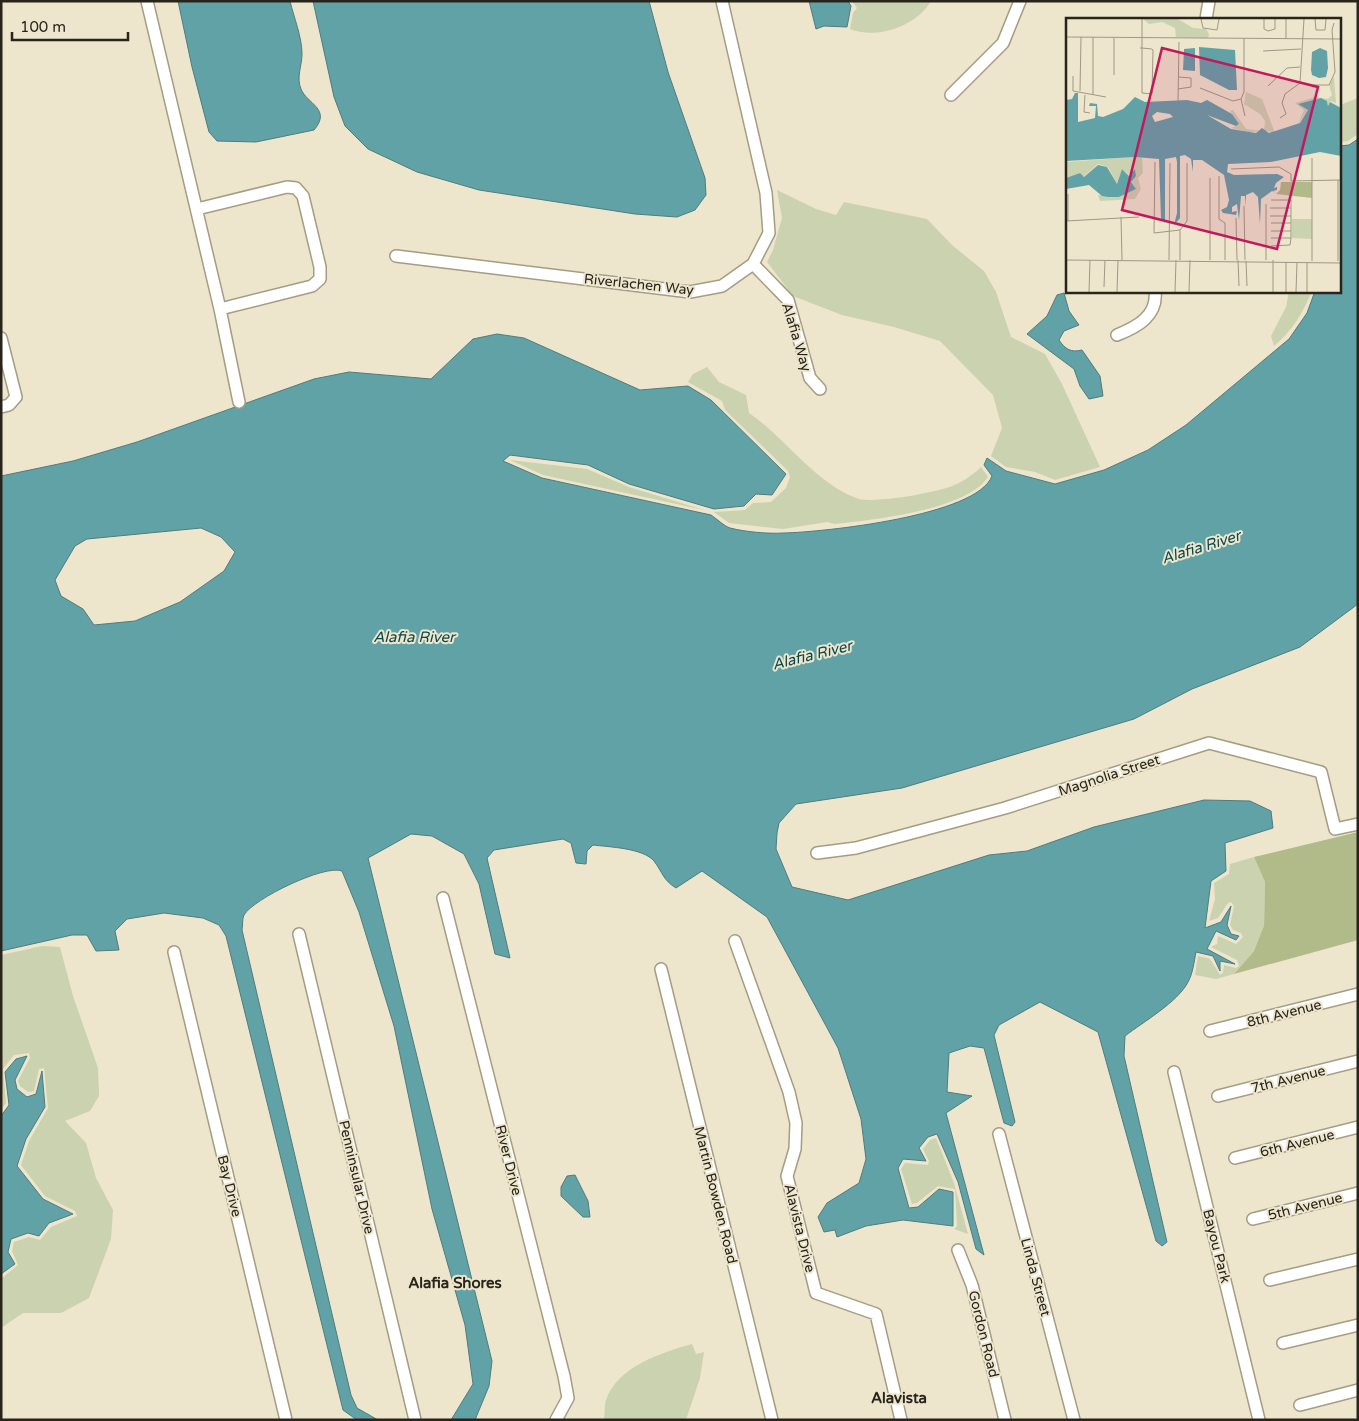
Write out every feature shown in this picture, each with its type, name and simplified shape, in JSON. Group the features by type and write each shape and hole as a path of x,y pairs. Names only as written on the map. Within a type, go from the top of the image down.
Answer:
{"street":[{"path":"147,1 220,309 239,402"},
{"name":"Riverlachen Way","path":"396,256 690,292 722,286 753,264 769,233 766,193 722,1"},
{"path":"951,95 1003,43 1020,1"},
{"path":"1206,18 1210,5 1209,1"},
{"path":"196,209 287,187 296,188 303,196 318,258 321,276 316,284 220,309"},
{"name":"Alafia Way","path":"753,264 788,300 810,378 820,389"},
{"path":"1117,335 1138,326 1152,313 1155,292"},
{"path":"1,338 16,397 9,405 1,407"},
{"name":"Magnolia Street","path":"817,853 856,848 1006,808 1209,743 1321,772 1335,829 1358,824"},
{"name":"River Drive","path":"443,898 564,1376 568,1398 556,1420"},
{"name":"Penninsular Drive","path":"299,934 415,1420"},
{"name":"Alavista Drive","path":"735,941 789,1092 796,1123 795,1149 787,1176 816,1293 876,1314 901,1420"},
{"name":"Bay Drive","path":"174,952 286,1420"},
{"name":"Martin Bowden Road","path":"661,969 772,1420"},
{"name":"8th Avenue","path":"1210,1032 1358,994"},
{"name":"7th Avenue","path":"1218,1096 1358,1061"},
{"name":"Bayou Park","path":"1174,1072 1259,1420"},
{"name":"6th Avenue","path":"1235,1158 1358,1127"},
{"name":"Linda Street","path":"999,1134 1074,1420"},
{"name":"5th Avenue","path":"1253,1219 1358,1193"},
{"name":"Gordon Road","path":"958,1250 972,1285 1005,1420"},
{"path":"1270,1280 1358,1259"},
{"path":"1284,1343 1358,1325"},
{"path":"1300,1405 1358,1390"}],"green space":[{"path":"852,1 931,1 925,10 906,24 884,32 872,33 850,29 853,13 857,8"},
{"path":"1358,98 1358,134 1348,141 1342,142 1342,104"},
{"path":"777,190 816,209 836,215 844,202 927,219 952,245 984,271 996,292 1011,337 1045,354 1062,384 1100,467 1055,480 1035,472 1006,467 991,456 1002,428 993,395 940,341 894,327 842,315 793,296 767,262 773,250 782,218"},
{"path":"1289,292 1312,292 1296,321 1274,346 1271,336 1286,307"},
{"path":"707,367 719,382 746,395 749,413 763,423 815,472 828,483 859,499 889,499 938,490 960,483 981,467 988,477 977,488 960,498 918,511 872,520 835,524 827,522 783,529 729,523 714,512 745,510 753,503 771,502 786,488 790,477 788,471 725,410 722,401 688,382 693,374"},
{"path":"510,460 587,469 629,487 704,510 543,475"},
{"path":"1358,832 1358,940 1234,974 1254,951 1264,926 1265,882 1254,857"},
{"path":"1254,857 1265,882 1264,926 1261,939 1254,951 1234,974 1216,979 1195,975 1198,956 1210,959 1220,975 1223,973 1224,965 1236,968 1239,966 1237,960 1211,947 1217,944 1218,936 1236,944 1243,937 1241,933 1233,930 1230,925 1234,906 1231,902 1228,903 1218,918 1209,921 1215,899 1214,883 1229,874 1230,864"},
{"path":"42,946 60,947 73,996 98,1068 99,1096 90,1111 65,1121 86,1143 96,1178 113,1210 111,1239 89,1298 61,1313 23,1313 1,1328 1,1279 18,1265 12,1251 14,1242 29,1237 40,1240 51,1227 77,1216 75,1211 45,1196 21,1165 29,1141 48,1108 44,1068 39,1069 34,1091 28,1092 20,1086 18,1081 30,1058 29,1053 14,1055 3,1069 6,1103 1,1110 1,955"},
{"path":"936,1138 954,1183 968,1234 954,1229 957,1226 955,1189 938,1186 917,1203 912,1204 901,1169 905,1163 928,1165 929,1161 923,1149 930,1140"},
{"path":"692,1344 696,1354 704,1352 700,1378 686,1420 604,1420 606,1400 620,1378 630,1370 654,1357"}],"water":[{"path":"178,1 290,1 302,48 299,76 301,89 316,107 320,117 319,123 314,130 256,142 217,141 209,132 192,67"},
{"path":"313,1 649,1 668,72 705,178 706,195 695,210 677,217 635,214 479,190 417,172 368,149 345,126 334,97"},
{"path":"809,1 848,1 851,6 847,27 824,26 816,29"},
{"name":"Alafia River","path":"1358,139 1358,604 1300,647 1192,689 1134,719 902,788 796,804 779,823 777,833 776,849 792,887 848,900 989,855 1027,851 1094,827 1204,800 1250,801 1271,811 1273,828 1225,843 1226,871 1211,881 1205,928 1221,922 1231,906 1227,925 1231,934 1239,936 1236,940 1216,931 1207,949 1235,964 1220,961 1220,971 1213,956 1196,952 1191,975 1183,989 1160,1011 1125,1036 1124,1056 1167,1242 1162,1246 1156,1241 1098,1032 1040,1002 999,1025 994,1035 1015,1122 1012,1126 1004,1123 984,1048 970,1046 949,1053 947,1092 972,1096 946,1113 984,1255 976,1249 958,1182 937,1134 928,1137 919,1148 926,1161 903,1159 898,1168 909,1208 918,1207 939,1189 953,1192 953,1226 903,1220 866,1226 837,1237 835,1230 824,1232 818,1217 827,1203 859,1183 866,1159 861,1119 838,1048 767,917 702,871 676,888 666,879 654,861 642,853 634,851 593,845 587,851 586,864 576,863 571,843 563,839 494,850 487,858 510,958 495,954 479,884 464,854 432,836 411,834 368,858 492,1361 489,1386 475,1420 451,1420 473,1384 465,1325 432,1209 394,1026 359,912 342,871 333,870 321,873 290,884 250,908 244,915 243,920 242,930 351,1395 357,1408 378,1420 357,1420 343,1410 226,936 219,925 203,918 164,913 127,919 115,931 119,950 96,951 87,935 72,935 1,951 1,476 73,461 137,442 314,379 349,372 431,379 473,339 497,334 524,338 640,390 688,386 711,400 786,474 772,495 756,494 744,506 714,509 629,484 588,465 510,455 503,461 542,478 711,515 730,528 750,532 771,533 804,532 863,525 897,519 959,502 980,490 992,476 984,465 987,458 1006,471 1055,484 1104,470 1148,450 1186,425 1289,339 1307,313 1315,292 1342,292 1342,146 1349,145","holes":["201,528 221,537 235,552 224,571 180,602 135,621 94,625 83,609 61,596 55,580 75,546 87,539"]},
{"path":"1064,293 1069,311 1079,325 1064,331 1059,340 1069,349 1075,351 1082,350 1100,376 1103,396 1089,399 1080,386 1074,369 1027,334 1047,316 1057,295"},
{"path":"27,1056 15,1080 17,1089 27,1097 36,1094 42,1071 45,1107 26,1139 17,1166 43,1199 73,1214 49,1223 39,1236 28,1233 11,1239 8,1252 15,1264 1,1274 1,1116 9,1105 5,1072 16,1059"},
{"path":"575,1175 588,1201 590,1217 583,1217 561,1196 561,1187 567,1176"}],"district":[{"name":"Alafia Shores","path":"455,1283"},
{"name":"Alavista","path":"899,1398"}]}
